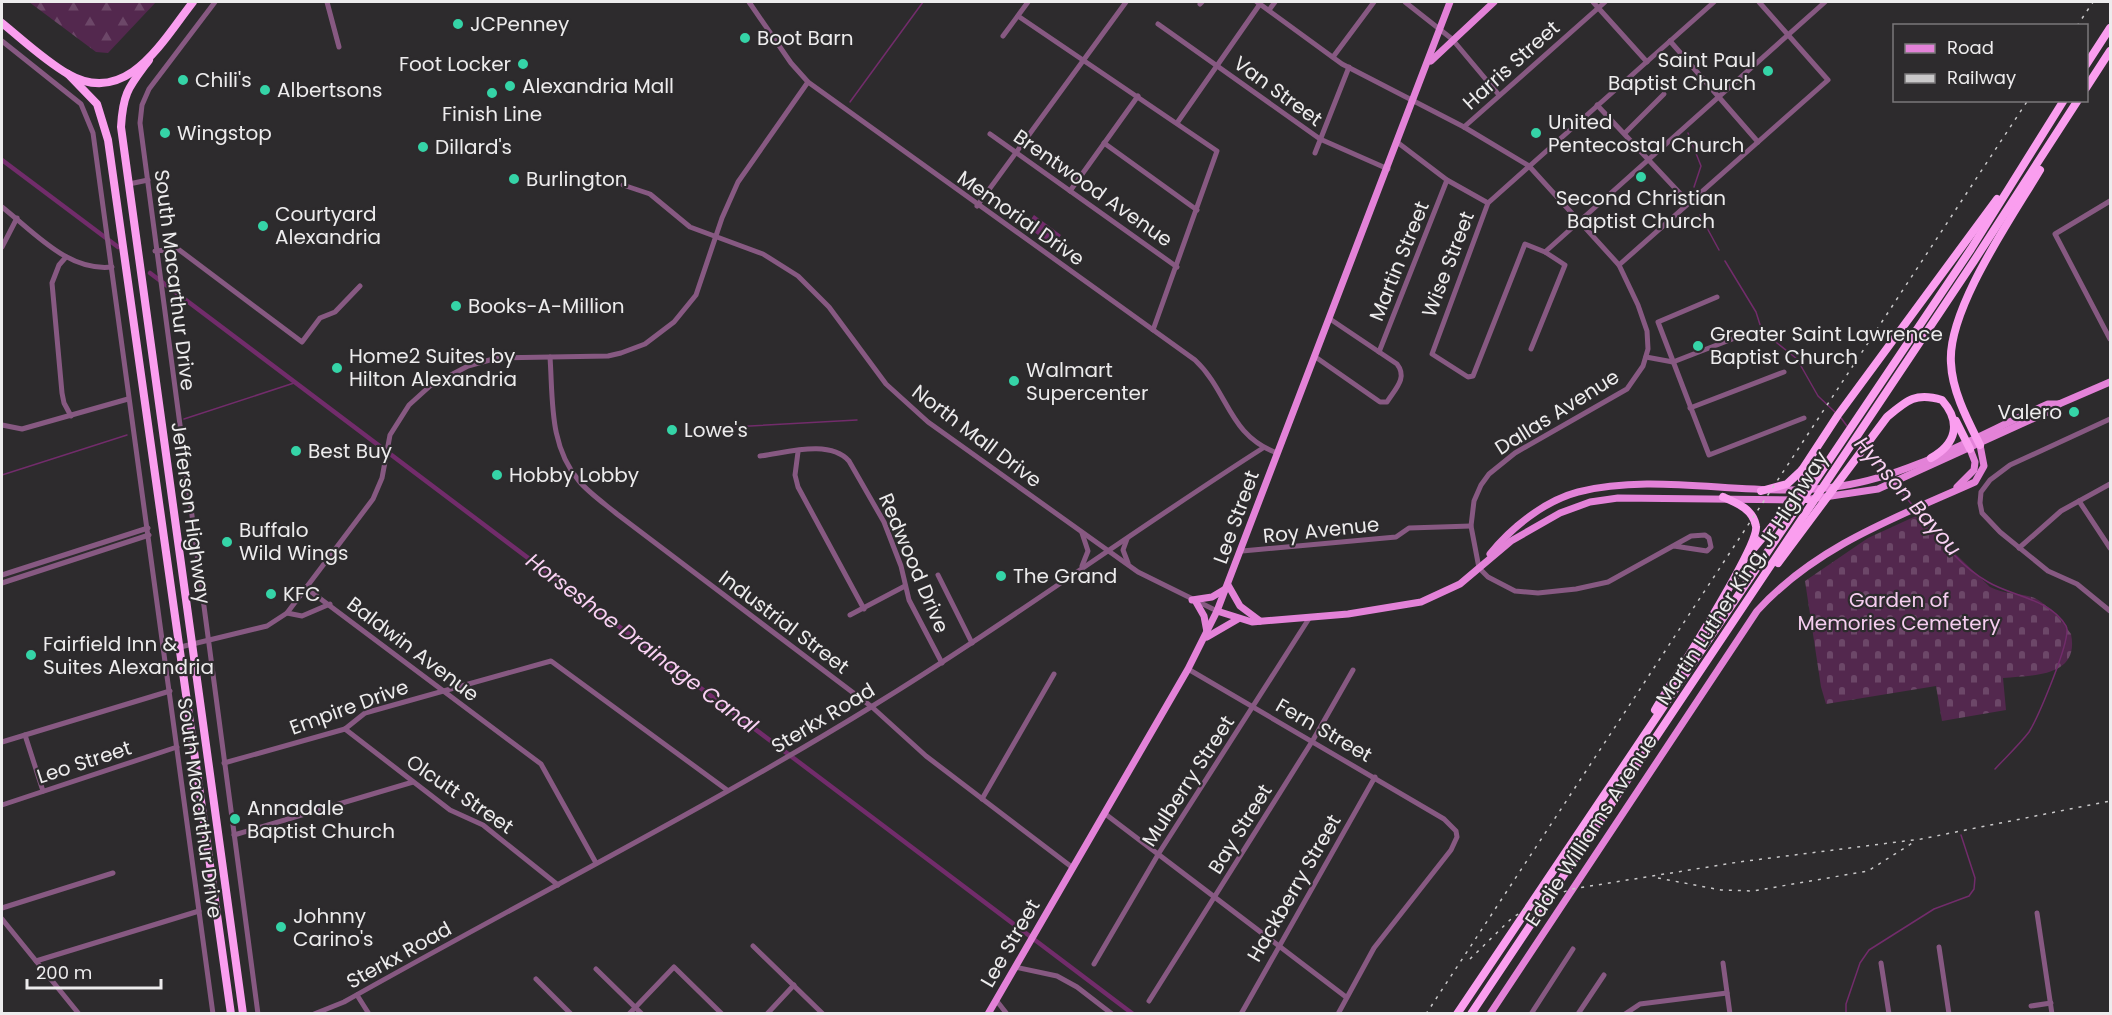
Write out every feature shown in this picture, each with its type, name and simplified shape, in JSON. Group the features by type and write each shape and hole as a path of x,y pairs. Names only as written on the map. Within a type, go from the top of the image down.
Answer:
{"highway":[{"name":"Jefferson Highway","path":"193,2 128,88 122,104 121,127 243,1014"},
{"path":"2,23 68,74 81,79 106,83 131,74 149,60"},
{"path":"2088,62 2110,28"},
{"path":"2088,86 2110,51"},
{"name":"Jefferson Highway","path":"68,74 97,104 105,124 231,1014"},
{"name":"Martin Luther King, Jr Highway","path":"1457,1014 1971,249 2063,102"},
{"path":"1980,445 1952,377 1950,362 1962,310 1993,249 2079,102"},
{"name":"Martin Luther King, Jr Highway","path":"1471,1014 2079,102"},
{"path":"111,159 120,180 128,184"},
{"path":"1761,491 1787,484 1802,470 1990,206 2010,186"},
{"path":"1739,612 1887,417 1905,402 1919,396 1942,400 1970,449"},
{"path":"1931,458 1952,442 1956,427 1954,418"},
{"path":"1613,782 1742,564 1773,524 1807,493 1802,470"},
{"path":"1725,493 1749,511 1756,524 1756,533 1742,564"}],"main road":[{"name":"Lee Street","path":"988,1014 1206,636 1242,551 1277,453 1388,169 1450,2"},
{"path":"1418,87 1432,58 1494,2"},
{"path":"1217,611 1260,621 1348,614 1421,602 1460,584 1511,541 1529,530 1560,513 1590,502 1618,498 1761,491 1807,493 1878,489 1980,445 2052,410 2059,404 2110,382"},
{"path":"1807,493 1872,480 1931,458 2048,404 2059,404"},
{"path":"2014,419 2018,427"},
{"name":"Eddie Williams Avenue","path":"1490,1014 1757,611 1781,586 1830,550 1975,482 1984,466 1980,445"},
{"name":"Eddie Williams Avenue","path":"1945,496 1974,470 1970,449"},
{"path":"1479,568 1503,539 1523,521 1577,492 1623,486 1797,500"},
{"path":"1240,618 1206,636 1204,616 1194,601 1212,597 1228,587 1240,606 1260,621"}],"street":[{"name":"South Macarthur Drive","path":"215,2 144,97 140,123 155,251 258,1014"},
{"path":"327,2 339,47"},
{"name":"Memorial Drive","path":"749,2 790,63 808,82 977,206 1153,330 1210,374 1234,421 1245,435 1263,448 1277,453"},
{"path":"1003,36 1028,2"},
{"path":"977,206 1126,2"},
{"path":"1269,10 1275,2"},
{"path":"1333,57 1374,2"},
{"path":"1406,2 1452,39 1499,95"},
{"path":"1593,2 1647,62"},
{"name":"Harris Street","path":"1464,127 1605,2"},
{"name":"Wise Street","path":"1545,252 1525,244 1473,376 1468,377 1432,354 1431,350 1488,203 1714,2"},
{"path":"1618,265 1828,80 1759,2"},
{"path":"1531,349 1565,265 1545,252 1825,2"},
{"path":"1177,123 1259,3 1348,67 1413,99 1529,166 1618,265 1644,324 1646,357 1673,362 1740,336"},
{"path":"1018,16 1217,151 1153,330"},
{"name":"Van Street","path":"1158,24 1320,139 1388,169"},
{"name":"South Macarthur Drive","path":"2,41 81,104 93,133 213,1014"},
{"path":"1670,41 1758,142"},
{"path":"1315,153 1348,67"},
{"path":"164,651 267,626 287,613 373,499 384,467 390,435 408,405 444,376 497,358 615,355 645,344 662,332 696,295 716,236 744,171 808,82"},
{"path":"1625,133 1664,94"},
{"path":"1070,191 1138,96"},
{"path":"1597,105 1689,202"},
{"name":"Brentwood Avenue","path":"990,134 1177,267"},
{"path":"1397,142 1447,180 1488,203"},
{"path":"1104,143 1197,210"},
{"path":"128,184 148,180"},
{"name":"Martin Street","path":"1379,352 1447,180"},
{"path":"101,186 114,184"},
{"name":"North Mall Drive","path":"623,185 650,194 690,227 763,254 798,276 829,308 886,384 928,422 1130,567 1217,611"},
{"path":"2110,201 2055,234 2110,339"},
{"path":"2,207 66,257 85,267 112,267"},
{"path":"2,248 17,219"},
{"path":"155,251 178,249 302,342 320,318 335,312 360,286"},
{"path":"66,257 59,265 52,283 62,393 71,416"},
{"path":"1717,297 1658,322 1709,455 1803,418"},
{"path":"1314,356 1373,399 1387,402 1403,378 1402,371 1397,364 1330,320"},
{"name":"Industrial Street","path":"550,357 555,432 566,462 580,482 617,514 872,707 904,738 1073,868"},
{"name":"Dallas Avenue","path":"1479,568 1471,526 1477,493 1495,469 1515,453 1627,388 1636,377 1646,357"},
{"path":"1690,408 1784,372"},
{"path":"2,425 22,429 128,399"},
{"path":"2110,419 2010,465 1990,480 1981,492 1980,503 1982,513 1990,523 2019,548 2048,571 2077,584 2110,611"},
{"name":"Sterkx Road","path":"314,1014 357,995 798,752 942,663 1107,550 1263,448"},
{"name":"Redwood Drive","path":"760,456 827,449 841,453 849,461 889,534 913,611 942,663"},
{"path":"798,452 795,475 798,487 864,609"},
{"path":"2019,548 2043,525 2110,484"},
{"path":"2079,501 2110,548"},
{"name":"Roy Avenue","path":"1242,551 1396,537 1409,528 1471,526"},
{"path":"2,575 35,565 90,555 148,528"},
{"path":"1080,569 1088,551 1081,532"},
{"path":"2,583 78,556 89,549 149,535"},
{"path":"1130,535 1123,550 1130,567"},
{"path":"1479,568 1488,577 1515,591 1538,593 1576,589 1608,582 1683,539 1705,535 1709,537 1711,547 1707,551 1698,551 1674,546"},
{"path":"89,549 90,555"},
{"path":"35,565 37,572"},
{"path":"938,575 972,643"},
{"path":"850,615 905,586"},
{"name":"Baldwin Avenue","path":"306,588 541,764 596,863"},
{"path":"287,613 302,616 330,604"},
{"name":"Mulberry Street","path":"1094,964 1159,853 1310,617"},
{"name":"Empire Drive","path":"224,763 345,729 365,713 551,661 727,790"},
{"name":"Fern Street","path":"1188,669 1375,777 1444,819 1456,831 1455,843 1374,948 1346,997"},
{"name":"Bay Street","path":"1149,1001 1312,741 1353,670"},
{"path":"982,800 1054,674"},
{"path":"2,742 170,691"},
{"name":"Olcutt Street","path":"345,729 450,810 483,825 558,885"},
{"path":"25,735 43,791"},
{"name":"Leo Street","path":"2,805 177,747"},
{"name":"Hackberry Street","path":"1241,1014 1375,777"},
{"path":"234,835 413,782"},
{"path":"1104,813 1346,997 1338,1014"},
{"path":"2,908 113,873"},
{"path":"36,961 199,911"},
{"path":"2037,913 2052,1014"},
{"path":"2,919 79,1014"},
{"path":"753,946 823,1014"},
{"path":"1939,947 1949,1014"},
{"path":"1531,1014 1574,949"},
{"path":"1723,963 1730,1014"},
{"path":"1881,963 1888,1014"},
{"path":"629,1014 674,967 722,1014"},
{"path":"1015,967 1057,976 1077,987 1112,1014"},
{"path":"596,969 642,1014"},
{"path":"1578,1014 1604,975"},
{"path":"536,979 572,1014"},
{"path":"767,1014 794,985"},
{"path":"1625,1014 1631,1007 1640,1004 1727,993"},
{"path":"357,995 369,1014"},
{"path":"996,1000 1006,1014"},
{"path":"2031,1006 2050,1003"}],"green space":[{"path":"29,2 156,2 108,53 96,52"},
{"name":"Garden of Memories Cemetery","path":"1916,516 1990,587 2032,597 2043,603 2071,634 2072,648 2068,659 2061,666 2039,674 2003,678 2006,710 1942,721 1936,686 1826,704 1821,687 1805,581 1868,538"}],"shaded area":[{"path":"1034,215 1061,235 1053,246 1026,226"}],"waterway":[{"path":"850,102 923,2"},
{"name":"Hynson Bayou","path":"1688,133 1701,166 1694,187"},
{"name":"Horseshoe Drainage Canal","path":"2,160 118,247"},
{"name":"Hynson Bayou","path":"1700,215 1719,250"},
{"name":"Hynson Bayou","path":"1725,261 1756,312 1762,331 1797,359 1818,396 1836,413"},
{"name":"Horseshoe Drainage Canal","path":"150,273 1133,1014"},
{"path":"184,419 294,383"},
{"name":"Hynson Bayou","path":"1841,418 1847,426"},
{"path":"731,427 857,420"},
{"path":"2,475 127,435"},
{"name":"Hynson Bayou","path":"1868,451 1886,472"},
{"name":"Hynson Bayou","path":"1894,483 1914,507"},
{"name":"Hynson Bayou","path":"1917,511 1949,550 1977,575 1998,587 2050,609 2066,626 2067,633 2059,661 2033,724 2025,737 1995,769"},
{"name":"Hynson Bayou","path":"1846,1014 1846,1004 1860,963 1869,950 1934,909 1969,896 1974,889 1975,878 1961,835"}],"railway":[{"path":"2078,24 2093,2"},
{"path":"1426,1014 2027,102"},
{"path":"1470,959 1512,918 1541,900 1572,889 1739,862 1921,839 2110,801"},
{"path":"1658,878 1721,890 1753,891 1868,871 1914,842"}],"place":[{"name":"JCPenney","path":"458,24"},
{"name":"Boot Barn","path":"745,38"},
{"name":"Foot Locker","path":"523,64"},
{"name":"Saint Paul Baptist Church","path":"1768,71"},
{"name":"Chili's","path":"183,80"},
{"name":"Alexandria Mall","path":"510,86"},
{"name":"Albertsons","path":"265,90"},
{"name":"Finish Line","path":"492,93"},
{"name":"Wingstop","path":"165,133"},
{"name":"United Pentecostal Church","path":"1536,133"},
{"name":"Dillard's","path":"423,147"},
{"name":"Second Christian Baptist Church","path":"1641,177"},
{"name":"Burlington","path":"514,179"},
{"name":"Courtyard Alexandria","path":"263,226"},
{"name":"Books-A-Million","path":"456,306"},
{"name":"Greater Saint Lawrence Baptist Church","path":"1698,346"},
{"name":"Home2 Suites by Hilton Alexandria","path":"337,368"},
{"name":"Walmart Supercenter","path":"1014,381"},
{"name":"Valero","path":"2074,412"},
{"name":"Lowe's","path":"672,430"},
{"name":"Best Buy","path":"296,451"},
{"name":"Hobby Lobby","path":"497,475"},
{"name":"Buffalo Wild Wings","path":"227,542"},
{"name":"The Grand","path":"1001,576"},
{"name":"KFC","path":"271,594"},
{"name":"Fairfield Inn & Suites Alexandria","path":"31,655"},
{"name":"Annadale Baptist Church","path":"235,819"},
{"name":"Johnny Carino's","path":"281,927"}]}
